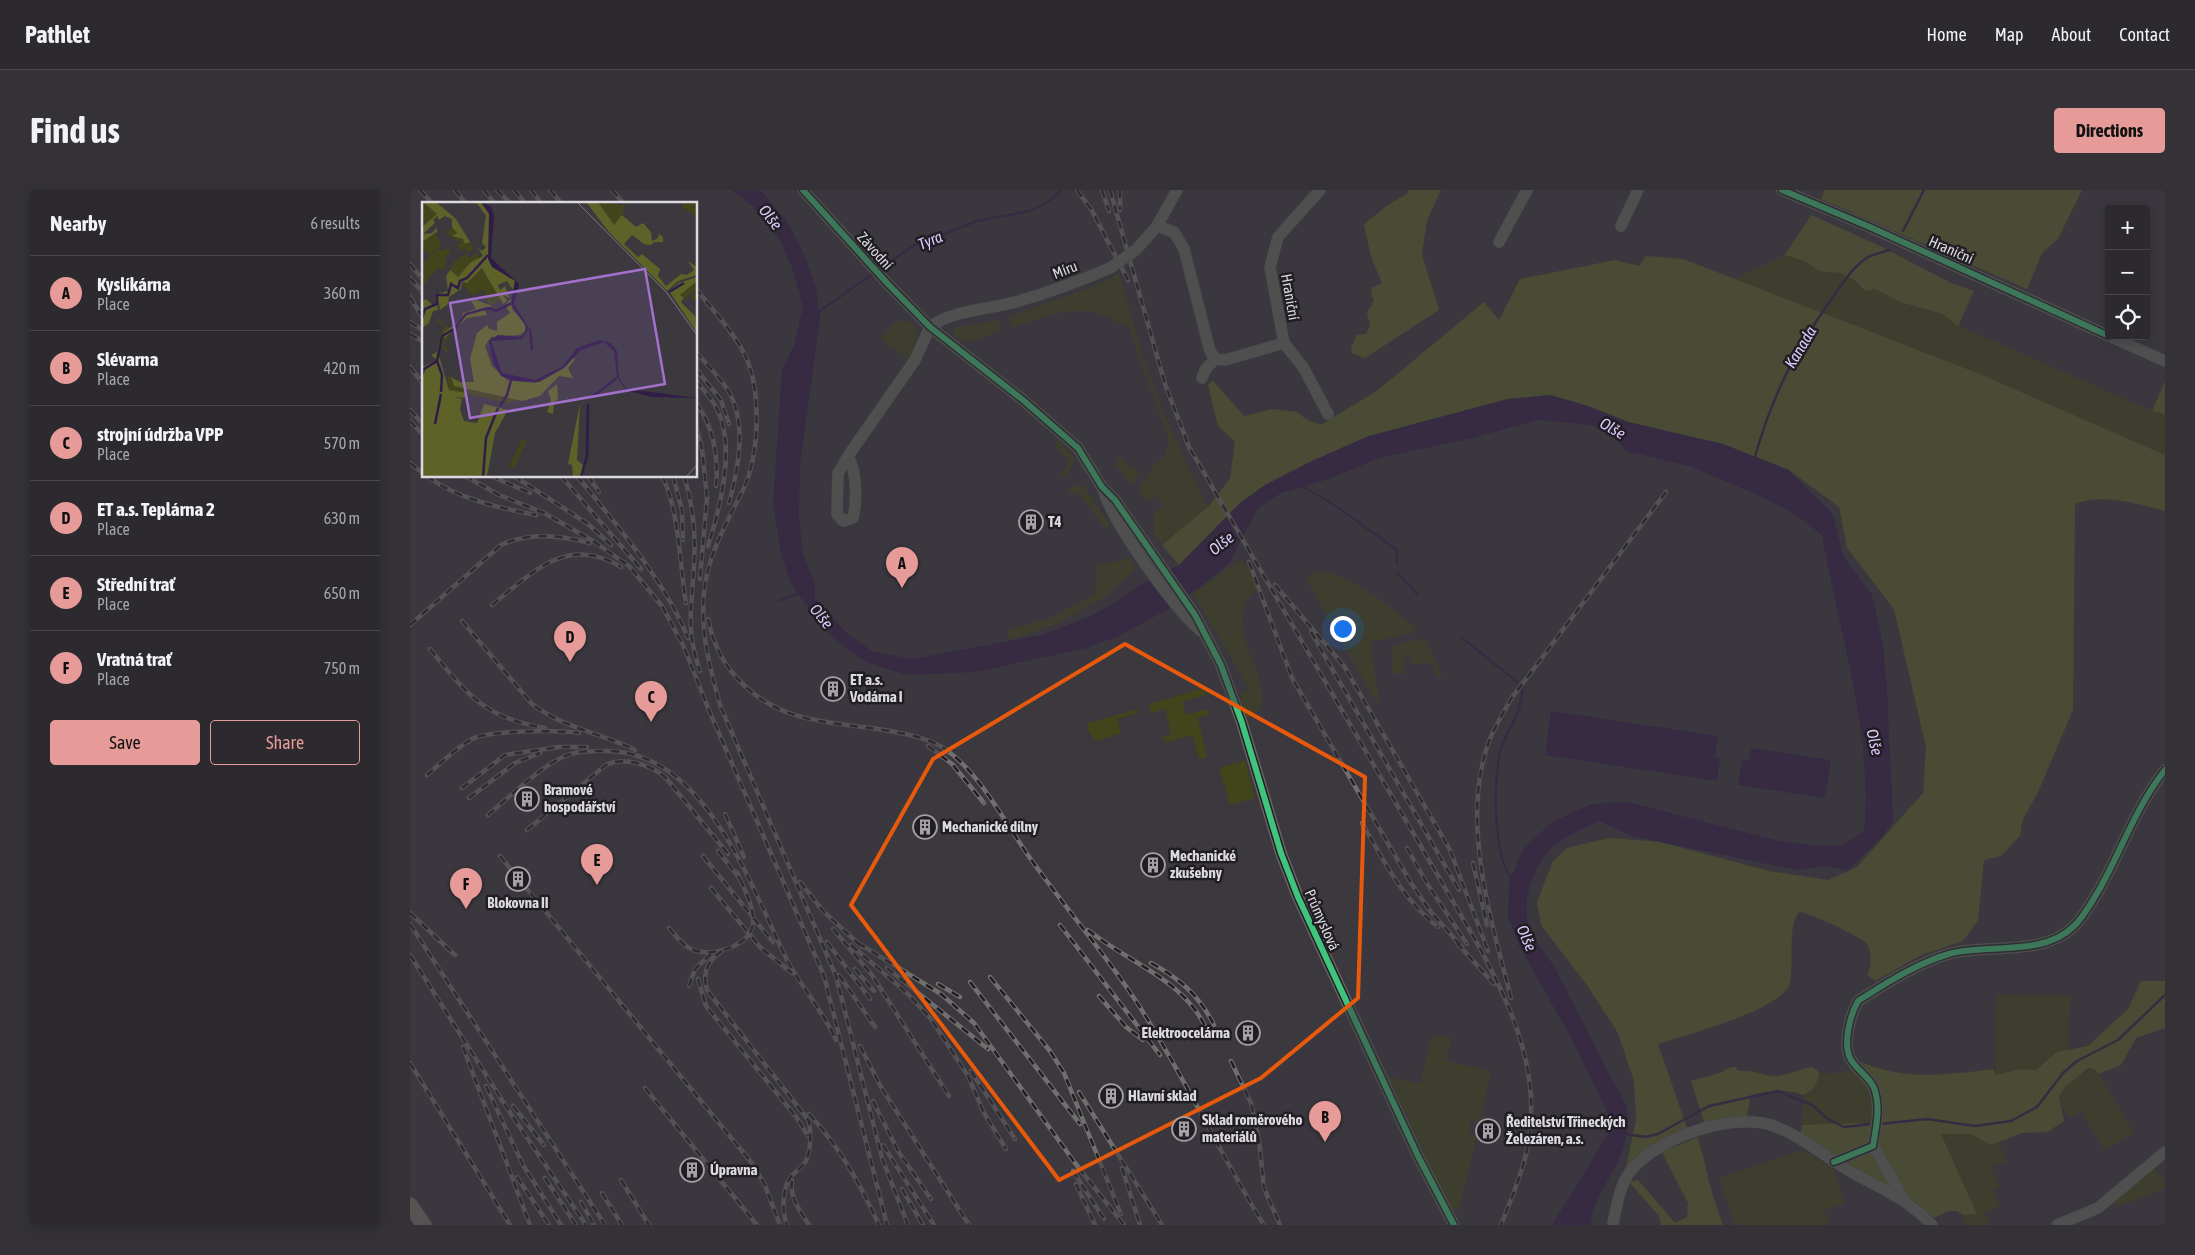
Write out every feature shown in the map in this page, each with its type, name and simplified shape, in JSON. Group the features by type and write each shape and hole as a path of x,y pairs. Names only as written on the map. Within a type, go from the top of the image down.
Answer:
{"main road":[{"path":"410,1205 424,1225"}],"street":[{"name":"Závodní","path":"803,190 887,283 930,327 1023,400 1078,448 1102,487"},
{"name":"Míru","path":"930,327 944,319 1018,302 1067,286 1110,268 1136,250 1156,226 1176,190"},
{"name":"Hraniční","path":"1320,190 1278,236 1270,267 1284,343 1303,367 1328,414"},
{"path":"1498,242 1527,190"},
{"path":"1621,226 1638,190"},
{"name":"Hraniční","path":"1782,190 1872,228 2105,334"},
{"path":"1156,226 1174,232 1184,249 1212,355 1202,378"},
{"path":"848,456 852,464 855,510 853,518 843,521 837,514 838,472 848,456 915,360 930,327"},
{"name":"Hraniční","path":"2118,340 2165,361"},
{"path":"1212,355 1225,360 1284,343"},
{"name":"Průmyslová","path":"1102,487 1114,500 1141,546 1214,650 1227,679 1281,853 1298,897 1418,1156 1454,1225"},
{"path":"1905,1200 1874,1146 1877,1118 1874,1089 1869,1078 1850,1058 1848,1040 1851,1017 1858,1001 1937,958 1955,953 2040,944 2063,935 2072,929 2091,904 2151,791 2165,770"},
{"path":"1612,1223 1621,1188 1636,1165 1670,1140 1711,1127 1744,1122 1772,1126 1905,1200 1932,1225"},
{"path":"1834,1162 1874,1146"},
{"path":"2057,1225 2098,1208 2165,1152"}],"highlighted area":[{"path":"1125,644 1365,777 1358,998 1261,1078 1059,1180 851,905 933,759"}],"green space":[{"path":"1408,190 1441,190 1427,220 1422,255 1439,310 1365,358 1352,353 1351,348 1357,335 1366,334 1370,326 1367,312 1374,301 1371,294 1372,288 1382,283 1371,257 1364,224 1388,205 1408,193"},
{"path":"1825,190 2082,190 2058,239 2042,253 2027,289 1821,199"},
{"path":"1811,215 1882,247 1951,283 1974,291 1958,326 1943,314 1900,302 1875,289 1865,291 1853,279 1841,273 1819,271 1805,261 1785,255"},
{"path":"1785,255 1805,261 1819,271 1841,273 1853,279 1858,287 1875,289 1900,302 1943,314 1959,326 2152,411 2165,414 2165,455 1980,374 1735,279"},
{"path":"1646,256 1683,259 1980,374 2165,455 2165,511 2132,503 2097,499 2075,504 2073,710 2038,792 2022,821 2020,836 2001,856 1984,860 1978,920 1963,941 1921,955 1875,981 1867,974 1871,959 1867,944 1835,925 1799,912 1793,926 1790,983 1784,993 1752,1012 1658,1044 1687,1128 1654,1145 1626,1168 1636,1120 1634,1081 1618,1033 1587,985 1541,925 1537,902 1553,861 1567,848 1609,838 1660,842 1769,871 1828,880 1857,867 1923,793 1926,747 1894,609 1847,548 1839,507 1789,470 1723,444 1628,422 1588,406 1550,395 1508,399 1369,436 1312,461 1265,485 1240,503 1179,565 1162,545 1208,507 1230,479 1235,442 1218,426 1208,385 1213,381 1244,416 1273,409 1297,412 1307,420 1321,425 1378,390 1484,302 1499,320 1520,279 1615,260 1639,266"},
{"path":"1119,273 1141,351 1164,415 1208,507 1162,545 1154,535 1154,513 1163,506 1155,494 1145,501 1138,489 1153,467 1165,456 1169,440 1129,327 1105,315 1078,311 1056,314 1012,327 1009,317 1092,287"},
{"path":"902,320 911,322 916,330 919,346 910,360 880,339 894,323"},
{"path":"998,320 1001,330 983,338 964,341 953,334 955,328"},
{"path":"2165,381 2165,414 2152,411"},
{"path":"1057,438 1075,459 1071,470 1063,478 1061,475 1067,467 1068,460 1056,447"},
{"path":"1120,455 1126,464 1139,472 1134,483 1130,483 1116,465"},
{"path":"1077,485 1084,487 1110,525 1106,529 1078,492 1073,495 1068,489"},
{"path":"1129,557 1136,568 1104,598 1054,625 1009,640 1007,630 1049,619 1095,594 1097,564 1115,562"},
{"path":"1242,559 1259,588 1246,603 1242,621 1245,640 1259,679 1262,696 1259,709 1246,718 1240,694 1249,688 1193,593"},
{"path":"1321,571 1348,580 1372,594 1416,628 1414,633 1370,642 1379,700 1376,702 1305,577"},
{"path":"1425,639 1442,675 1437,678 1433,663 1411,664 1410,657 1404,658 1404,674 1393,674 1391,649 1400,643"},
{"path":"1204,688 1206,694 1182,702 1186,715 1208,709 1209,714 1198,718 1207,757 1199,759 1192,735 1165,743 1164,736 1171,734 1165,709 1151,713 1149,704"},
{"path":"1138,709 1139,713 1117,719 1121,733 1097,741 1090,733 1088,723"},
{"path":"1245,760 1255,798 1230,805 1219,768"},
{"path":"2141,981 2165,981 2165,1028 2136,1038 2121,1065 2098,1074 2094,1069 2088,1068 2065,1087 2059,1096 2064,1121 2047,1132 2022,1133 1991,1145 1971,1134 1941,1134 1977,1214 1963,1215 1957,1211 1948,1211 1934,1218 1915,1201 1855,1170 1800,1134 1802,1125 1854,1123 1873,1125 1874,1079 1861,1062 1893,1072 1926,1075 1993,1069 1996,1075 2020,1069 2036,1070 2057,1052 2088,1046 2128,1009"},
{"path":"1997,995 2070,996 2068,1050 2057,1052 2036,1070 2020,1069 1995,1075"},
{"path":"1438,1035 1451,1038 1446,1061 1491,1071 1480,1122 1471,1120 1469,1133 1477,1135 1459,1209 1452,1213 1388,1077 1420,1084 1431,1037"},
{"path":"1731,1067 1736,1067 1738,1071 1772,1076 1812,1067 1820,1073 1814,1087 1803,1095 1771,1091 1751,1095 1747,1116 1705,1124 1691,1081 1720,1073"},
{"path":"2089,1068 2094,1069 2100,1076 2134,1132 2107,1148 2103,1148 2081,1111 2070,1118 2063,1108 2059,1096 2065,1087"},
{"path":"1854,1070 1869,1089 1873,1125 1854,1123 1802,1125 1803,1095 1814,1086 1820,1073 1828,1074"},
{"path":"1941,1134 1971,1134 1991,1145 1998,1142 2008,1161 1991,1167 2000,1186 1993,1189 2000,1207 1984,1213 1991,1225 1964,1225 1963,1215 1977,1214"},
{"path":"1698,1137 1712,1193 1723,1225 1661,1225 1659,1216 1629,1182 1638,1180 1675,1223 1687,1217 1688,1203 1662,1152"},
{"path":"1804,1150 1835,1171 1845,1204 1824,1209 1829,1225 1735,1225 1719,1178"},
{"path":"2154,1168 2165,1181 2165,1189 2116,1207 2115,1201"}],"water":[{"name":"Olše","path":"732,190 759,190 763,193 789,224 806,258 816,288 820,319 800,464 799,519 803,554 815,585 815,598 848,634 873,652 913,659 1041,635 1089,617 1116,602 1138,586 1179,565 1240,503 1265,485 1312,461 1369,436 1508,399 1550,395 1588,406 1628,422 1723,444 1789,470 1833,514 1843,556 1872,595 1883,644 1887,687 1893,821 1882,837 1848,870 1825,866 1796,870 1632,836 1599,821 1558,843 1549,851 1541,861 1530,885 1527,912 1528,924 1533,936 1555,969 1627,1106 1628,1123 1623,1149 1599,1196 1593,1210 1590,1225 1552,1225 1608,1134 1609,1116 1570,1036 1519,946 1508,917 1509,883 1523,849 1552,822 1591,804 1627,802 1780,841 1808,845 1842,846 1864,831 1864,756 1859,719 1822,535 1796,515 1762,497 1692,467 1626,451 1615,438 1591,425 1538,420 1473,438 1379,458 1329,479 1281,493 1258,508 1229,563 1201,587 1165,611 1119,636 1087,648 975,672 906,675 866,662 848,650 822,627 791,584 781,554 773,503 782,370 794,345 803,306 792,268 781,242 751,205"},
{"path":"1551,711 1718,736 1715,757 1720,758 1717,781 1545,755"},
{"path":"1751,748 1831,760 1825,798 1738,785 1742,760 1749,761"}],"waterway":[{"name":"Tyra","path":"880,269 913,246 977,221 1030,211 1049,201 1062,190"},
{"name":"Kanada","path":"1903,231 1924,190"},
{"name":"Kanada","path":"1754,460 1776,396 1805,339 1817,320 1852,271 1862,261 1868,257 1890,250"},
{"name":"Tyra","path":"817,313 874,273"},
{"path":"1300,485 1333,504 1397,550 1397,563"},
{"path":"1397,572 1417,594"},
{"path":"778,601 800,593"},
{"path":"1461,637 1517,682"},
{"path":"1513,880 1506,869 1501,854 1496,818 1496,799 1501,746 1519,710 1523,687"},
{"path":"1880,1124 1927,1119 1975,1126 2011,1121 2037,1107 2063,1073 2077,1061 2118,1040 2165,995"},
{"path":"1625,1134 1646,1137 1658,1134 1709,1106 1778,1091 1812,1105 1828,1119 1844,1127 1872,1124"}],"railway":[{"path":"420,190 431,202"},
{"path":"455,190 464,202"},
{"path":"484,190 493,202"},
{"path":"497,190 509,202"},
{"path":"514,190 524,202"},
{"path":"531,190 540,202"},
{"path":"550,190 560,202"},
{"path":"612,190 622,202"},
{"path":"1077,190 1091,209 1128,280"},
{"path":"1102,190 1109,211"},
{"path":"1110,190 1165,384 1189,447 1473,936 1510,1010 1526,1062 1530,1089 1531,1117 1528,1145 1523,1165 1501,1225"},
{"path":"1120,190 1120,210"},
{"path":"410,264 422,279"},
{"path":"410,278 422,292"},
{"path":"698,291 728,328 744,353 754,385 757,422 756,440 749,475 722,531 707,574 703,607 708,657 720,705 836,976 882,1158 908,1225"},
{"path":"410,297 422,317"},
{"path":"410,322 422,330"},
{"path":"410,334 422,341"},
{"path":"698,354 727,388 738,420 740,434 738,462 729,503"},
{"path":"410,367 422,382"},
{"path":"698,371 721,400 729,424"},
{"path":"698,383 717,409 723,424 725,441 724,478 708,546"},
{"path":"698,406 707,421 714,442 717,464 716,486"},
{"path":"410,410 422,423"},
{"path":"410,421 422,434"},
{"path":"698,433 702,448 707,498 700,579"},
{"path":"410,463 422,472"},
{"path":"430,478 452,491 479,502 536,515"},
{"path":"469,478 499,495 544,513 593,541 629,566 662,606 684,647 708,708 824,976 887,1225"},
{"path":"496,478 530,493"},
{"path":"517,478 588,524 611,545"},
{"path":"563,478 641,569"},
{"path":"579,478 653,574 688,638"},
{"path":"589,478 599,492"},
{"path":"663,478 672,504 686,603"},
{"path":"674,478 682,510 683,540"},
{"path":"685,478 692,509 695,553 691,630 695,656 700,671"},
{"path":"1511,998 1489,908 1479,845 1477,814 1479,783 1487,747 1511,699 1666,492"},
{"path":"410,625 501,545 522,538 545,536 590,543"},
{"path":"492,605 536,570 567,556 584,555 602,558 621,567"},
{"path":"1249,562 1292,678 1411,883 1430,911 1462,947"},
{"path":"1275,585 1344,666 1450,850 1488,951"},
{"path":"708,619 713,638 731,672 762,700 780,709 818,721 879,729 935,743 958,759 970,771 1043,876 1134,998 1168,1054 1264,1225"},
{"path":"462,621 532,704 569,725 635,750"},
{"path":"1311,632 1459,890"},
{"path":"430,649 455,679 478,702 506,718 545,728"},
{"path":"427,775 460,747 472,739 481,736 556,731 579,733"},
{"path":"928,746 952,764 984,803"},
{"path":"462,788 505,755 559,747 587,747"},
{"path":"488,815 544,768 572,754 604,751 639,756 670,772 697,796 720,827 757,895 787,960 825,1019 836,1040"},
{"path":"469,798 515,763 540,753"},
{"path":"527,830 606,765 621,761 646,766 666,778 728,854"},
{"path":"725,814 744,857"},
{"path":"1362,823 1404,892 1414,905 1438,927"},
{"path":"1407,848 1428,885 1467,944"},
{"path":"718,851 740,879"},
{"path":"500,856 751,1162 764,1183 780,1225"},
{"path":"703,856 773,942"},
{"path":"1473,863 1487,925"},
{"path":"669,928 685,945 699,951 718,951 745,939 750,932 753,918 748,897 737,872"},
{"path":"800,882 823,911 862,947"},
{"path":"711,888 761,948 792,973"},
{"path":"410,913 455,955"},
{"path":"410,924 605,1225"},
{"path":"1060,925 1160,1055"},
{"path":"833,929 872,975 949,1096"},
{"path":"1088,930 1169,984 1196,1011 1206,1028"},
{"path":"827,942 870,999"},
{"path":"858,943 941,994 974,1023 1075,1163 1124,1225"},
{"path":"1457,943 1494,984"},
{"path":"851,945 908,994 931,1019 968,1076 984,1113 1006,1149"},
{"path":"722,951 713,958 707,968 705,978 707,990 809,1121 810,1141 808,1157 790,1178 785,1189 784,1208 787,1225"},
{"path":"689,986 695,969 711,954"},
{"path":"410,955 507,1108 586,1225"},
{"path":"1151,963 1171,975 1187,988 1202,1005 1214,1025"},
{"path":"887,968 988,1049"},
{"path":"855,969 874,991"},
{"path":"839,975 875,1027"},
{"path":"990,977 1050,1051 1064,1073 1121,1214"},
{"path":"698,979 706,1006 797,1118 808,1136"},
{"path":"970,982 1080,1124"},
{"path":"938,984 960,997"},
{"path":"1099,996 1126,1027 1143,1040"},
{"path":"860,1046 881,1087 969,1225"},
{"path":"463,1047 530,1225"},
{"path":"1231,1061 1251,1103 1259,1140 1264,1188 1280,1225"},
{"path":"410,1063 510,1225"},
{"path":"971,1071 1015,1139"},
{"path":"486,1086 523,1165 561,1225"},
{"path":"645,1088 757,1225"},
{"path":"1079,1092 1162,1225"},
{"path":"873,1101 898,1151 931,1199"},
{"path":"513,1106 544,1145"},
{"path":"809,1114 840,1153 864,1194 879,1225"},
{"path":"883,1145 934,1225"},
{"path":"1122,1168 1140,1225"},
{"path":"1073,1171 1104,1219"},
{"path":"517,1177 549,1225"},
{"path":"545,1178 576,1225"},
{"path":"621,1180 649,1225"},
{"path":"792,1181 794,1199 809,1225"},
{"path":"1076,1184 1095,1225"},
{"path":"902,1189 923,1225"},
{"path":"602,1193 622,1225"},
{"path":"581,1202 594,1225"}],"cycle path":[{"path":"803,190 887,283 930,327 1023,400 1078,448 1102,487 1115,500 1195,615 1221,665 1242,723 1281,853 1298,897 1418,1156 1454,1225"},
{"path":"1782,190 1872,228 2105,334"},
{"path":"1834,1162 1873,1146 1878,1110 1876,1095 1869,1080 1850,1058 1847,1045 1848,1029 1858,1001 1903,974 1940,957 1967,950 2032,946 2061,936 2073,927 2084,914 2099,890 2146,798 2165,770"}],"place":[{"name":"T4","path":"1031,522"},
{"name":"Kyslíkárna","path":"902,588"},
{"name":"ET a.s. Teplárna 2","path":"570,662"},
{"name":"ET a.s. Vodárna I","path":"833,689"},
{"name":"strojní údržba VPP","path":"651,722"},
{"name":"Bramové hospodářství","path":"527,799"},
{"name":"Mechanické dílny","path":"925,827"},
{"name":"Mechanické zkušebny","path":"1153,865"},
{"name":"Blokovna II","path":"518,879"},
{"name":"Střední trať","path":"597,885"},
{"name":"Vratná trať","path":"466,909"},
{"name":"Elektroocelárna","path":"1248,1033"},
{"name":"Hlavní sklad","path":"1111,1096"},
{"name":"Sklad roměrového materiálů","path":"1184,1129"},
{"name":"Ředitelství Třineckých Železáren, a.s.","path":"1488,1131"},
{"name":"Slévarna","path":"1325,1142"},
{"name":"Úpravna","path":"692,1170"}]}
